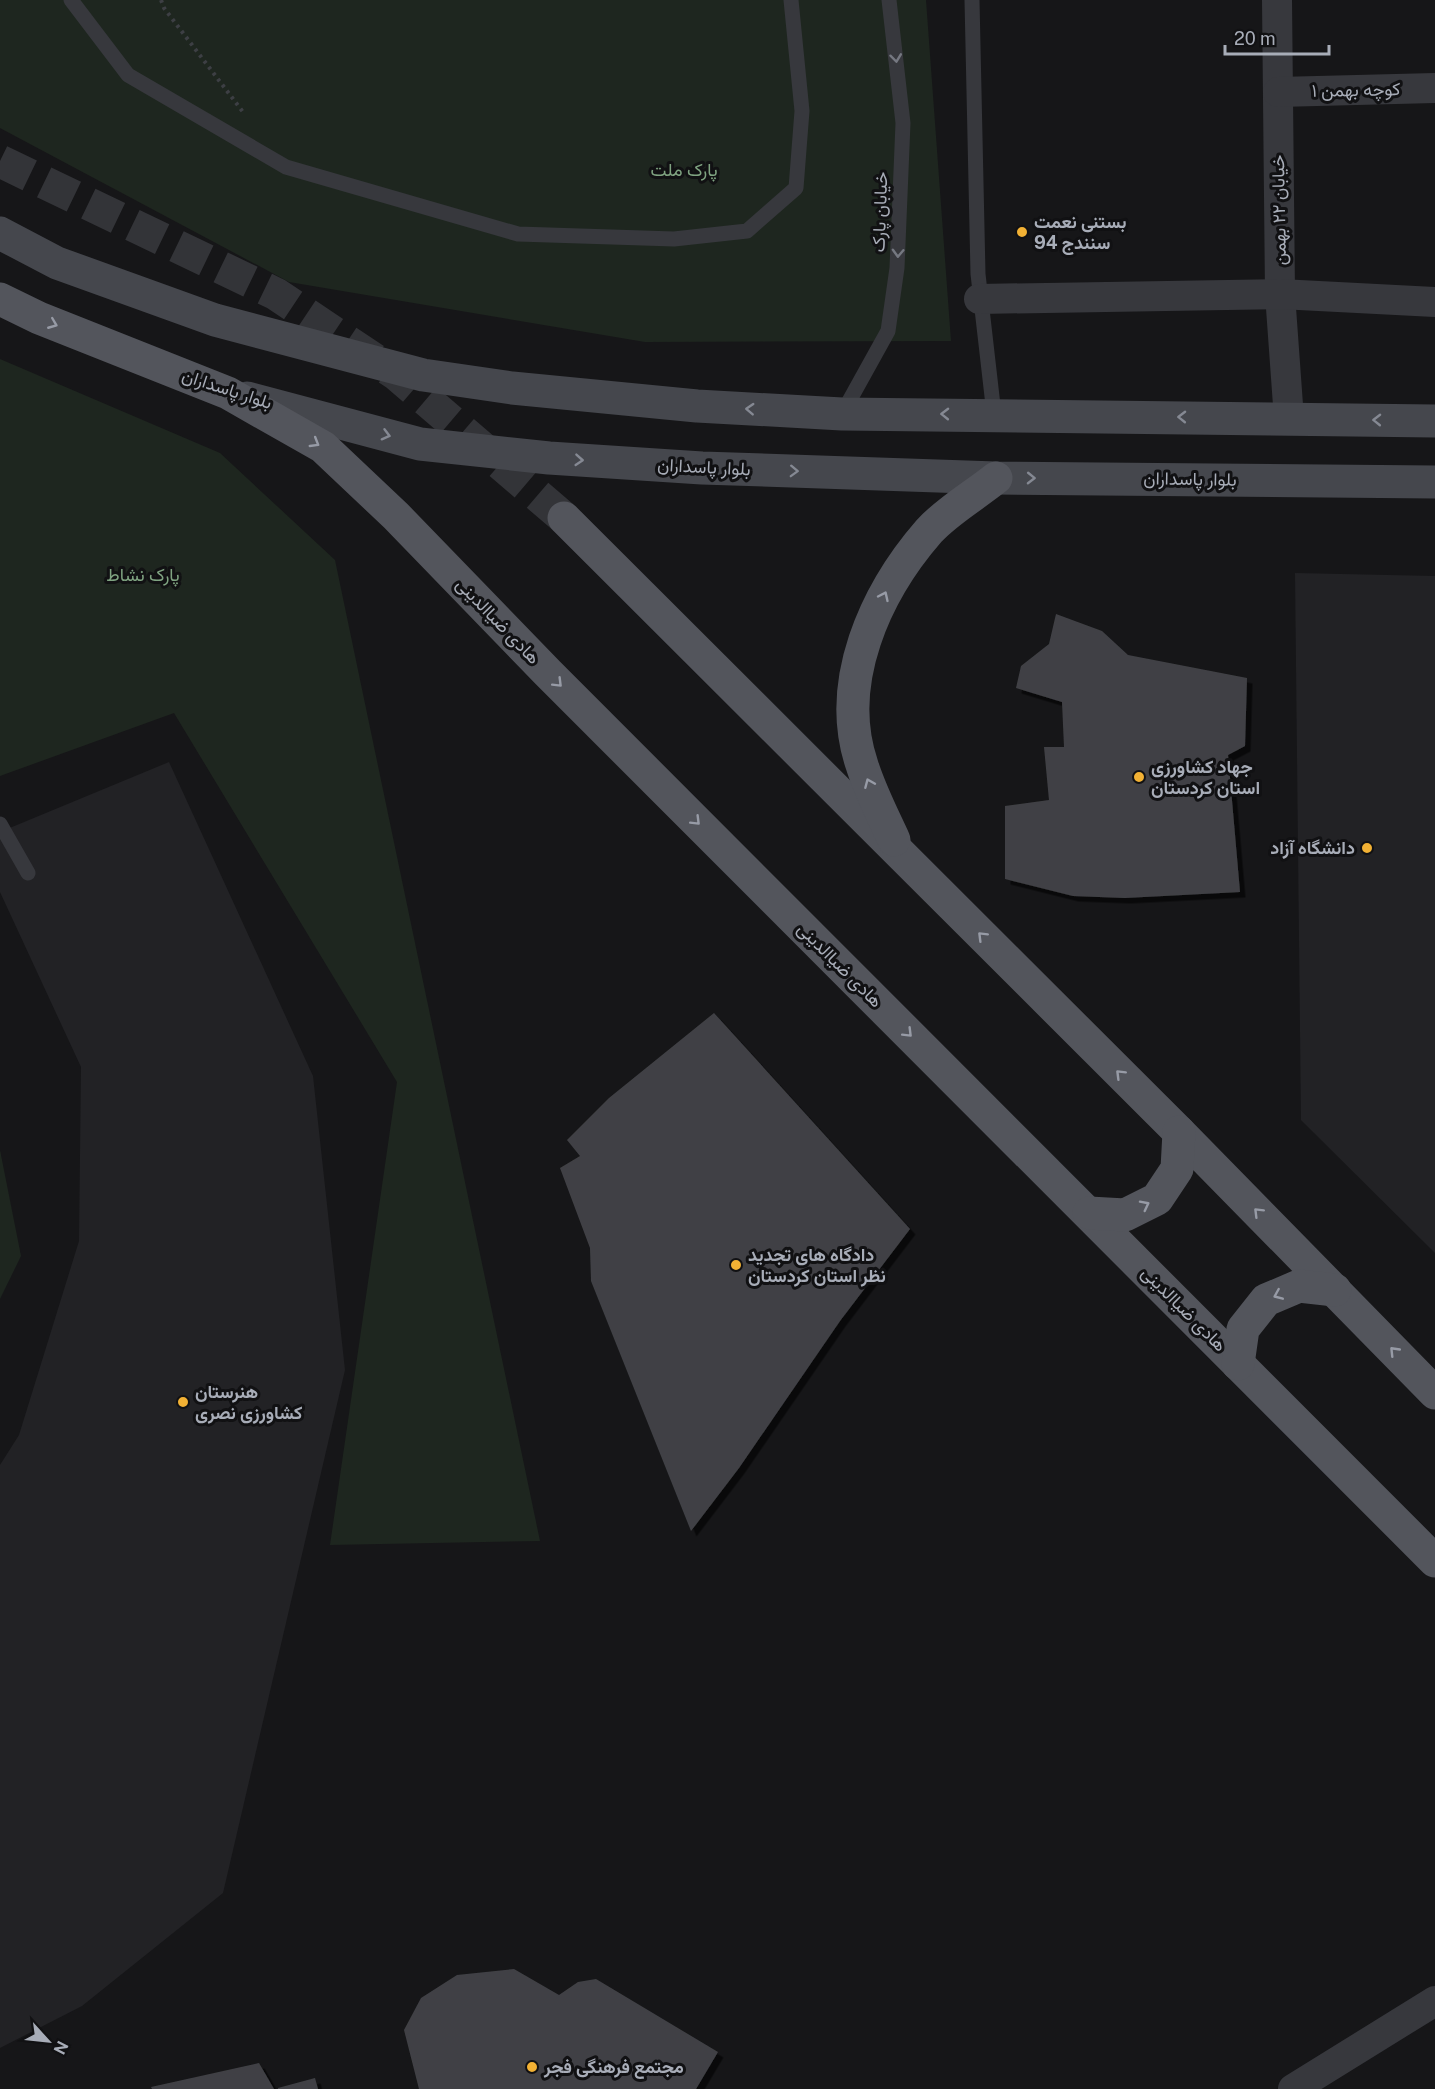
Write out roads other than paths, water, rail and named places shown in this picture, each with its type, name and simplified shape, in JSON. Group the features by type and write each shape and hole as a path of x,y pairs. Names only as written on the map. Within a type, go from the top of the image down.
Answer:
{"main road":[{"path":"0,233 57,263 215,320 423,375 512,388 686,405 842,414 1435,421"},
{"name":"بلوار پاسداران","path":"0,299 39,318 228,393 420,444 549,458 702,468 996,478 1435,482"},
{"name":"هادی ضیاالدینی","path":"228,393 323,447 396,516 565,690 1435,1561"},
{"path":"901,856 861,764 851,700 865,636 891,581 930,530 996,478"},
{"path":"564,518 1179,1132 1435,1393"},
{"path":"1089,1213 1125,1215 1157,1199 1177,1168 1179,1132"},
{"path":"1238,1364 1244,1329 1266,1300 1299,1286 1335,1290"}],"street":[{"name":"خیابان ۲۲ بهمن","path":"1277,0 1280,294 1289,419"},
{"name":"کوچه بهمن ۱","path":"1278,92 1435,88"},
{"path":"979,299 1280,294 1435,302"},
{"path":"1293,2089 1435,2001"}],"lane":[{"path":"70,0 128,75 286,167 518,234 674,239 747,231 796,188 802,111 791,0"},
{"name":"خیابان پارک","path":"842,414 888,331 897,268 903,123 889,0"},
{"path":"972,0 979,299 994,414"},
{"path":"0,824 28,873"}],"tunnel":[{"path":"0,161 276,294 396,374 564,518"}],"place":[{"name":"بستنی نعمت سنندج 94","path":"1022,232"},
{"name":"جهاد کشاورزی استان کردستان","path":"1139,777"},
{"name":"دانشگاه آزاد","path":"1367,848"},
{"name":"دادگاه های تجدید نظر استان کردستان","path":"736,1265"},
{"name":"هنرستان کشاورزی نصری","path":"183,1402"},
{"name":"مجتمع فرهنگی فجر","path":"532,2067"}],"park label":[{"name":"پارک ملت","path":"684,170"},
{"name":"پارک نشاط","path":"143,575"}]}
